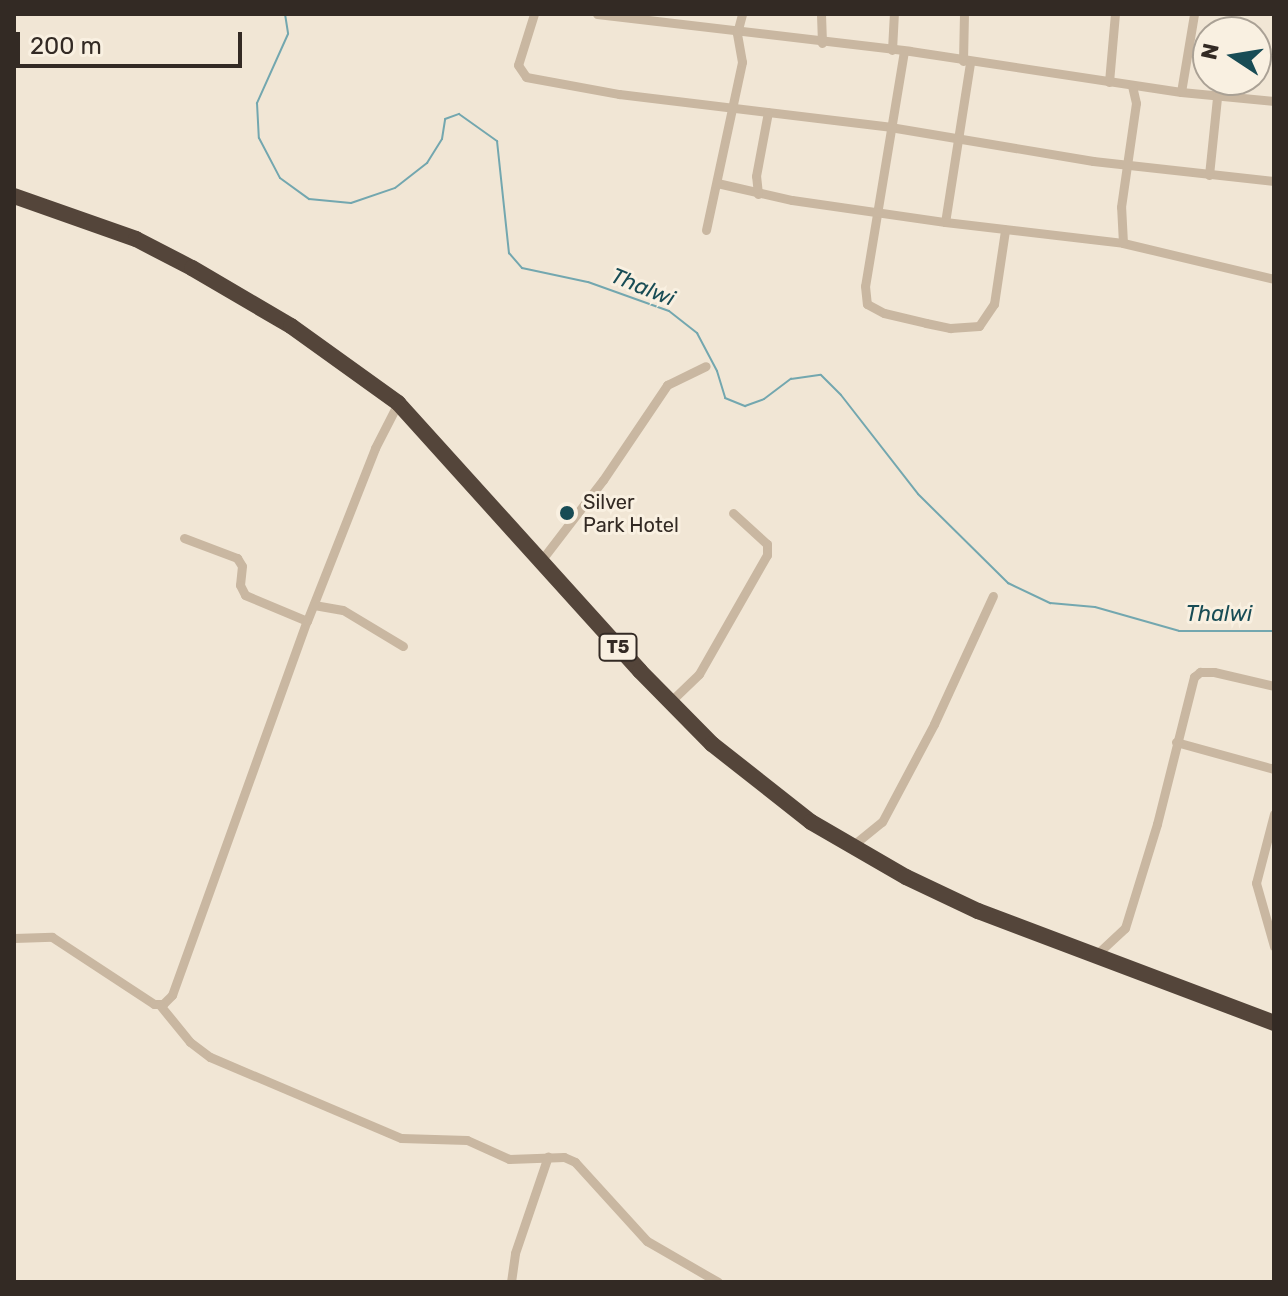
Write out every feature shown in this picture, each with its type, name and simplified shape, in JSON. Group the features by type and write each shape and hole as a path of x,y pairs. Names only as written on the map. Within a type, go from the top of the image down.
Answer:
{"highway":[{"name":"T5","path":"14,196 136,239 192,268 291,326 398,403 540,562 712,744 779,798 852,846 941,895 1274,1023"}],"street":[{"path":"534,14 518,65 526,77 619,94 890,127 1093,161 1128,162 1209,175 1274,181"},
{"path":"597,14 904,51 966,62 1009,64 1217,97 1274,101"},
{"path":"706,230 743,55 737,33 742,14"},
{"path":"821,14 822,43"},
{"path":"892,50 894,14"},
{"path":"945,222 959,138 966,62 964,14"},
{"path":"1109,82 1115,14"},
{"path":"1181,92 1194,14"},
{"path":"904,51 865,286 867,304 884,313 950,328 979,326 989,315 997,290 1005,230"},
{"path":"1123,243 1120,223 1136,103 1132,85"},
{"path":"1209,175 1217,97"},
{"path":"758,194 756,176 768,112"},
{"path":"717,183 758,194 945,222 1123,243 1274,279"},
{"path":"540,562 603,480 667,385 706,366"},
{"path":"159,1004 172,995 231,841 307,621 375,448 398,403"},
{"path":"671,701 699,674 767,555 767,544 733,513"},
{"path":"184,538 237,558 242,566 240,585 245,595 307,621"},
{"path":"852,846 882,822 913,766 993,596"},
{"path":"314,605 343,610 403,646"},
{"path":"1097,954 1125,928 1157,824 1196,673 1214,672 1274,686"},
{"path":"1176,742 1274,769"},
{"path":"1274,814 1256,883 1274,946"},
{"path":"14,938 52,937 138,996 159,1004 190,1042 210,1057 401,1138 467,1140 509,1159 548,1156 564,1157 575,1162 647,1241 718,1282"},
{"path":"511,1282 515,1253 548,1156"}],"waterway":[{"name":"Thalwi","path":"285,14 288,34 257,103 259,138 280,178 309,199 351,203 395,188 427,163 442,139 445,119 459,114 497,141 509,253 522,268 588,282 669,311 697,333 717,371 725,398 745,406 764,399 791,379 821,375 841,395 918,494 1008,583 1050,603 1095,607 1179,631 1274,631"}],"place":[{"name":"Silver Park Hotel","path":"567,513"}]}
